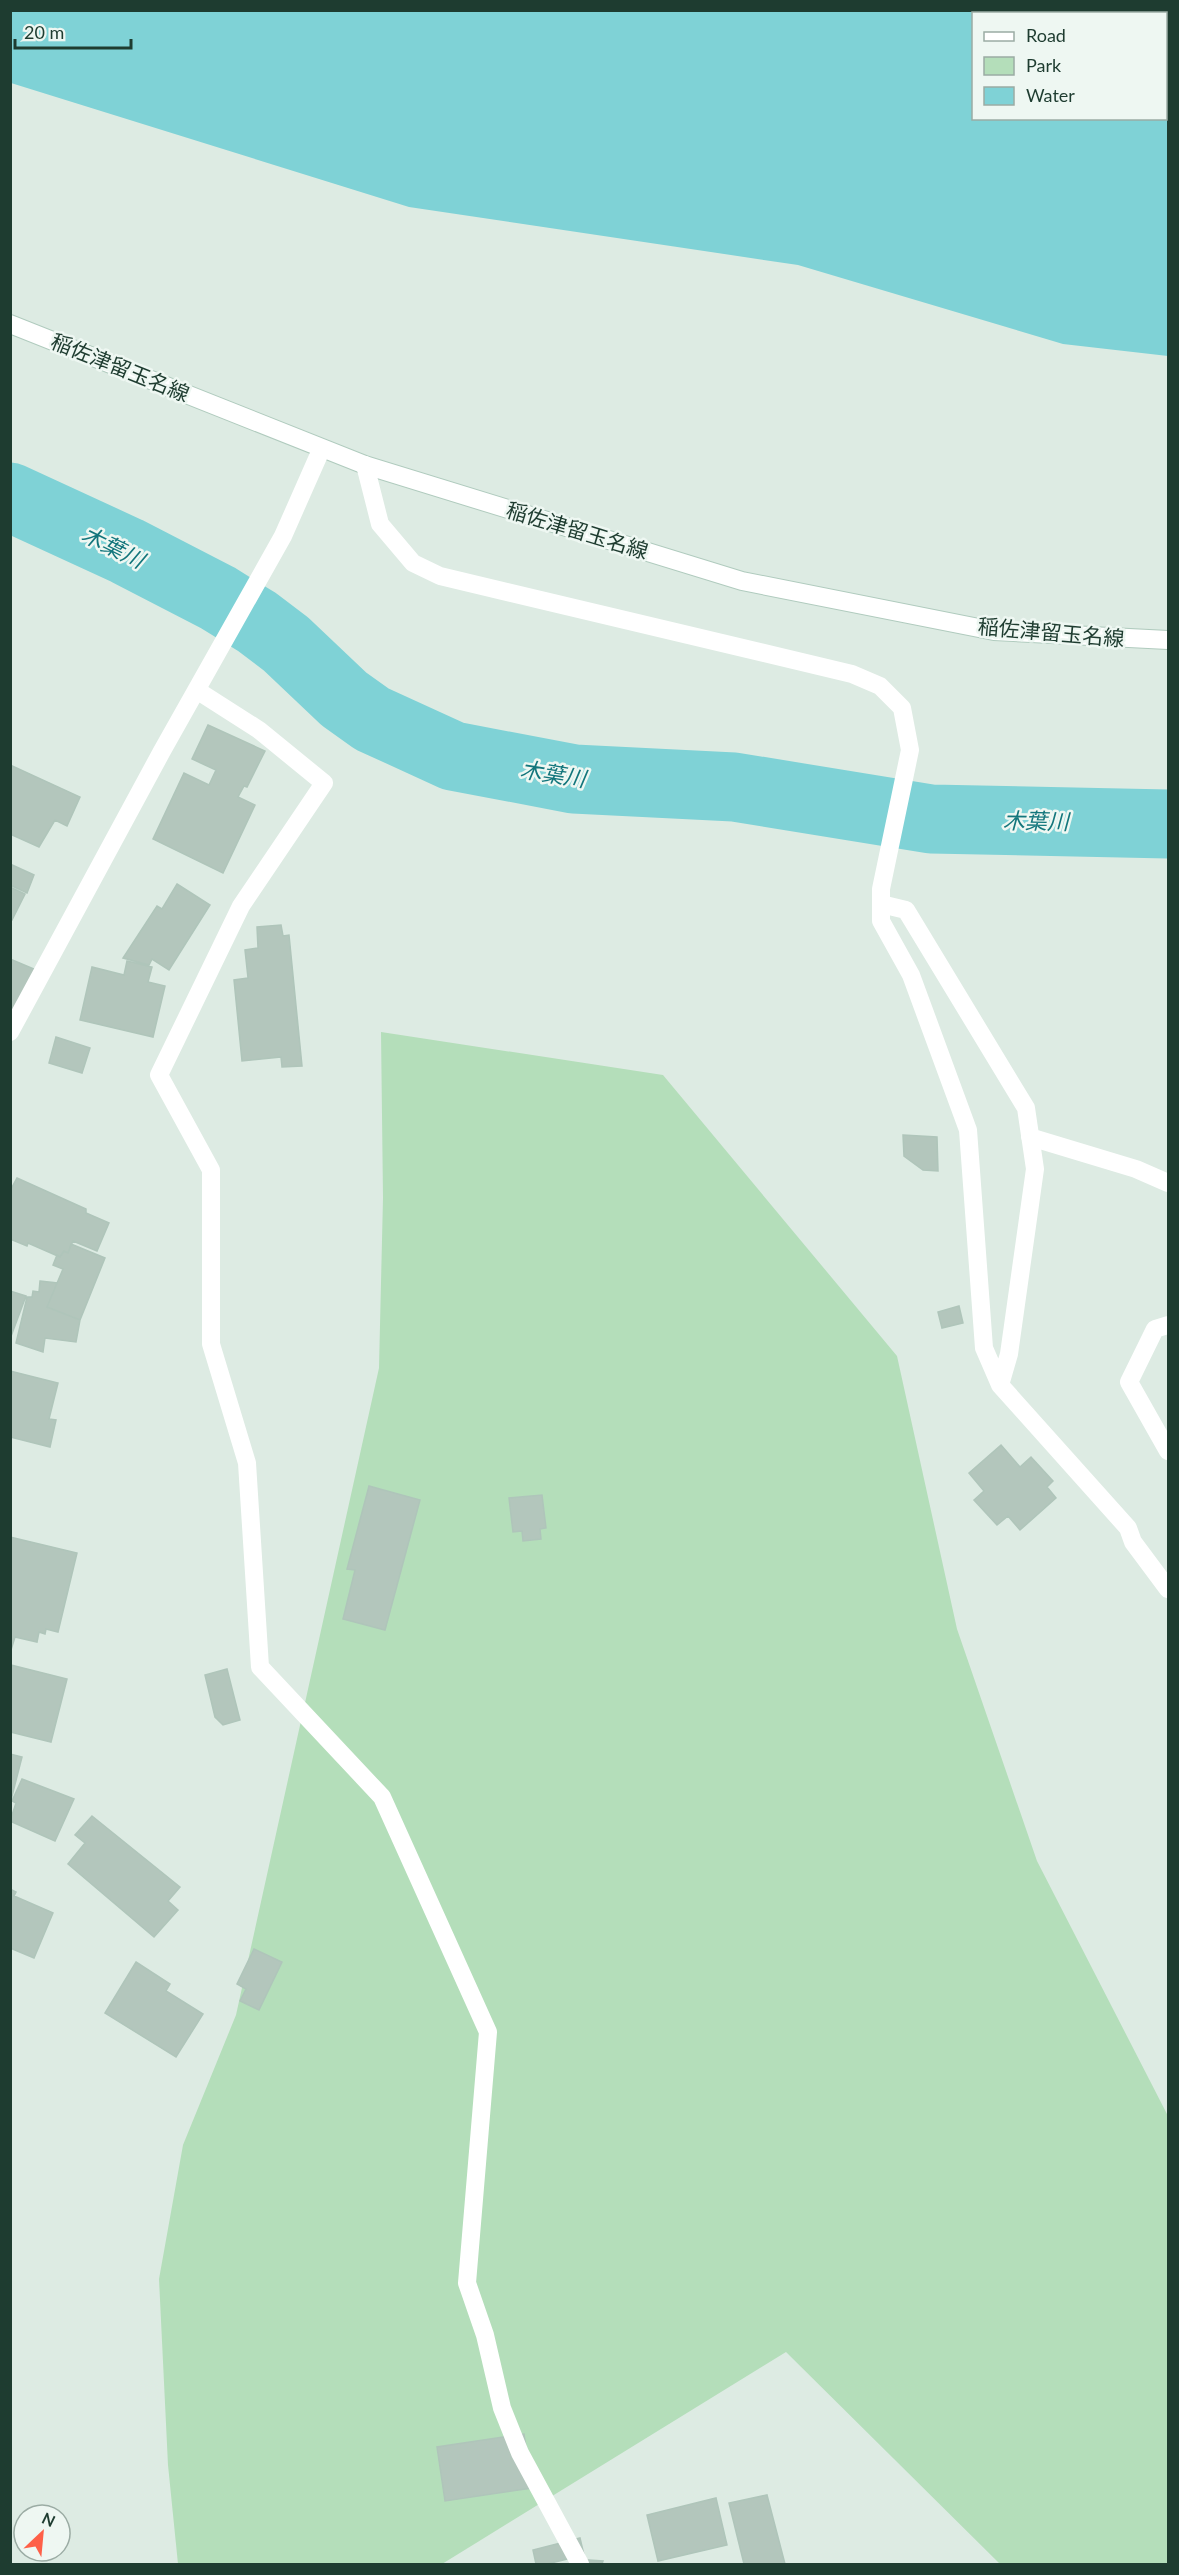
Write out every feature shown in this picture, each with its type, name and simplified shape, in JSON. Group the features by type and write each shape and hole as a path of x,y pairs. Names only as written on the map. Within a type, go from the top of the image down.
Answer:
{"street":[{"name":"稲佐津留玉名線","path":"10,324 321,450 742,581 994,631 1168,640"},
{"path":"10,1032 283,536 321,450"},
{"path":"365,465 380,524 413,563 440,576 852,674 880,686 902,708 910,750 881,896 881,921 911,975 968,1130 984,1348 1000,1385 1128,1528 1133,1542 1168,1589"},
{"path":"198,691 259,730 324,783 241,906 159,1075 211,1170 211,1344 248,1463 260,1667 382,1797 488,2032 467,2283 485,2335 506,2417 520,2453 580,2565"},
{"path":"881,896 906,910 1026,1108 1035,1169 1009,1354 1000,1385"},
{"path":"1030,1137 1136,1169 1168,1183"},
{"path":"1168,1325 1155,1329 1129,1382 1168,1451"}],"green space":[{"path":"381,1032 663,1075 897,1356 957,1629 1037,1861 1168,2116 1168,2564 1000,2564 786,2352 442,2564 178,2564 168,2465 159,2279 183,2145 236,2015 379,1368 383,1198"}],"water":[{"path":"11,10 1168,11 1168,356 1063,344 798,265 409,207 11,83"}],"building":[{"path":"208,725 265,751 247,787 244,786 238,797 255,805 223,873 153,839 184,773 209,785 216,770 192,759"},
{"path":"10,765 80,797 67,826 55,820 39,847 10,834"},
{"path":"10,864 34,875 27,893 10,885"},
{"path":"177,884 210,905 169,970 152,959 149,965 123,958 157,906 162,909"},
{"path":"10,887 25,894 12,920 10,919"},
{"path":"281,925 283,936 289,935 302,1066 282,1067 281,1057 242,1061 234,980 248,978 245,950 258,948 257,927"},
{"path":"10,959 36,970 10,1025"},
{"path":"127,961 152,967 148,982 165,986 153,1037 80,1020 92,967 124,975"},
{"path":"56,1037 90,1048 82,1073 49,1063"},
{"path":"903,1135 937,1137 938,1171 923,1170 904,1156"},
{"path":"17,1178 86,1209 86,1213 109,1223 97,1251 73,1241 68,1253 64,1251 60,1257 28,1243 27,1246 10,1239 10,1191"},
{"path":"71,1244 105,1258 80,1320 47,1307 63,1269 53,1265 57,1255 60,1257 64,1251 68,1253"},
{"path":"40,1281 57,1283 47,1307 80,1320 76,1342 45,1338 43,1352 16,1343 27,1297 32,1297 33,1291 39,1292"},
{"path":"10,1291 26,1296 10,1339"},
{"path":"959,1306 963,1323 942,1328 938,1312"},
{"path":"10,1371 58,1383 49,1419 56,1420 50,1447 10,1437"},
{"path":"1001,1445 1020,1467 1031,1457 1053,1481 1047,1487 1056,1498 1020,1530 1008,1516 997,1525 974,1500 984,1491 969,1473"},
{"path":"369,1486 420,1500 385,1630 343,1619 355,1570 347,1569"},
{"path":"542,1495 546,1528 540,1529 541,1539 523,1541 522,1531 513,1532 509,1498"},
{"path":"10,1537 77,1553 58,1632 46,1629 45,1634 39,1632 37,1642 15,1637 10,1653"},
{"path":"11,1665 67,1679 51,1742 10,1732"},
{"path":"227,1669 240,1720 223,1725 215,1717 205,1675"},
{"path":"10,1754 22,1757 11,1800 10,1800"},
{"path":"22,1779 74,1799 55,1841 10,1821 16,1803 12,1801"},
{"path":"92,1816 180,1887 168,1901 178,1910 154,1937 68,1864 85,1843 75,1835"},
{"path":"10,1889 16,1892 14,1896 53,1913 34,1958 10,1948"},
{"path":"254,1949 282,1962 259,2010 240,2001 246,1989 237,1984"},
{"path":"136,1962 170,1984 166,1991 203,2014 176,2057 105,2013"},
{"path":"524,2434 532,2488 445,2501 437,2447"},
{"path":"767,2495 785,2564 744,2564 729,2503"},
{"path":"716,2498 727,2545 658,2561 647,2515"},
{"path":"580,2538 584,2555 547,2564 536,2564 533,2550"},
{"path":"573,2559 603,2561 602,2564 572,2564"}],"waterway":[{"name":"木葉川","path":"10,497 127,551 218,598 257,622 286,644 344,699 372,719 453,756 574,779 734,787 931,819 1168,824"}]}
